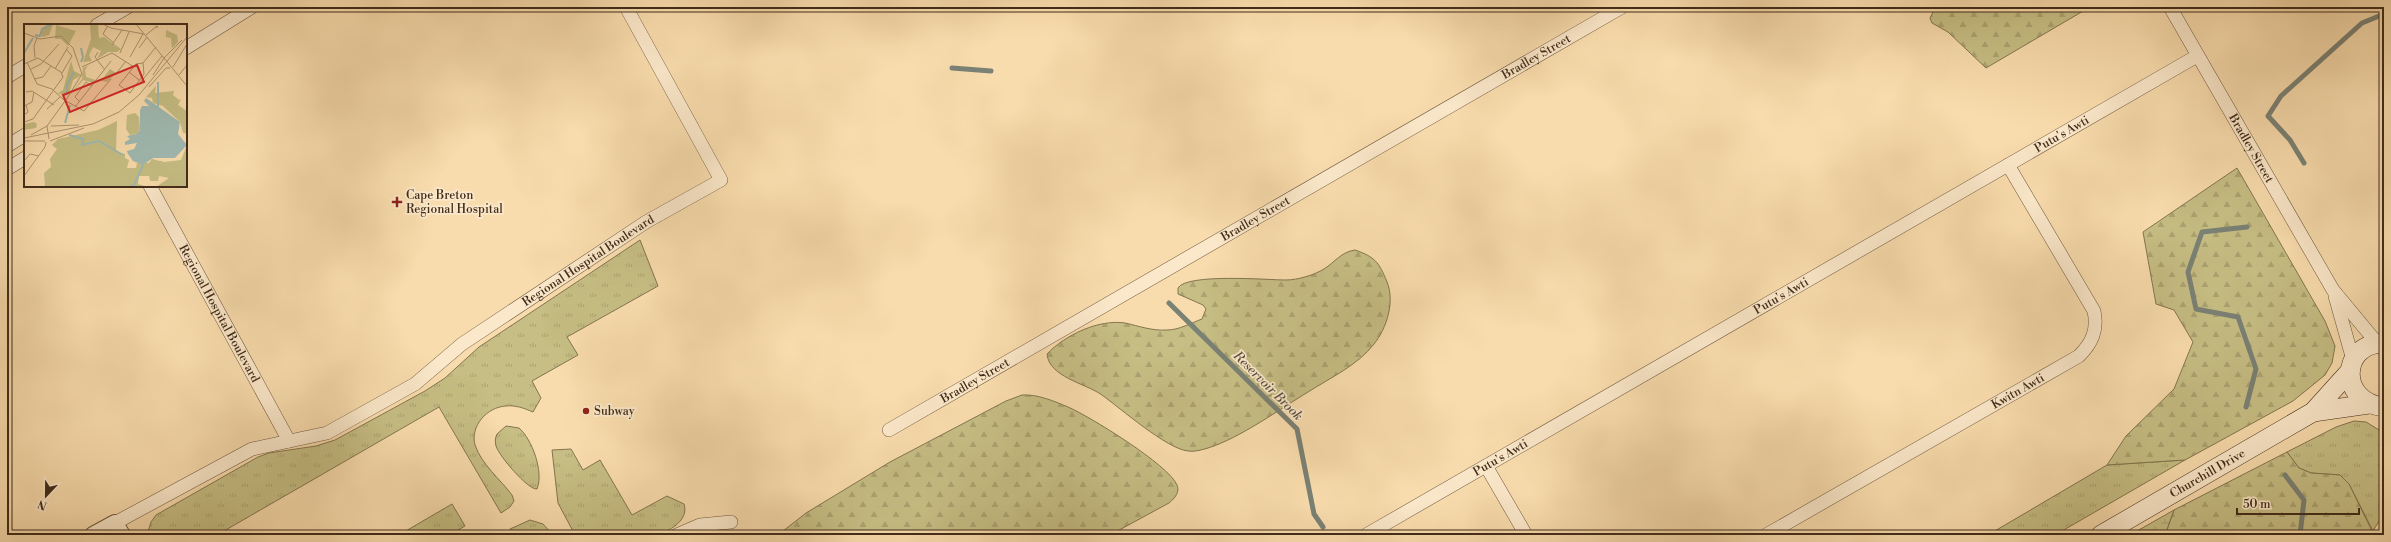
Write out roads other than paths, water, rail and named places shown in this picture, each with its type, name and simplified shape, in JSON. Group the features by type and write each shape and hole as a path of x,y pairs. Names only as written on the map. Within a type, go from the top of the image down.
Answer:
{"main road":[{"name":"Churchill Drive","path":"2101,535 2313,412 2352,365 2359,352 2380,343"},
{"path":"2352,365 2354,391 2360,399 2378,408"},
{"name":"Churchill Drive","path":"2313,412 2378,408"}],"street":[{"path":"99,24 128,7"},
{"path":"187,47 252,7"},
{"name":"Regional Hospital Boulevard","path":"119,529 252,449 327,433 415,384 468,339 646,222 721,180 626,7"},
{"name":"Bradley Street","path":"890,430 1622,7"},
{"name":"Bradley Street","path":"2170,7 2333,290 2380,343"},
{"name":"Putu's Awti","path":"1366,535 2197,56"},
{"path":"7,77 24,67"},
{"path":"7,146 24,136"},
{"path":"7,169 24,159"},
{"name":"Kwitn Awti","path":"1766,535 2079,356 2087,348 2095,330 2094,311 2008,165"},
{"name":"Regional Hospital Boulevard","path":"151,187 289,441"},
{"name":"Bradley Street","path":"2333,290 2352,365"},
{"path":"1486,466 1526,535"},
{"path":"677,535 700,525 731,522"},
{"path":"93,535 119,529"}],"waterway":[{"path":"2304,163 2290,140 2268,116 2281,96 2362,23 2384,14"},
{"name":"Reservoir Brook","path":"952,68 991,71"},
{"path":"2246,407 2256,369 2238,317 2196,309 2188,272 2202,232 2247,227"},
{"name":"Reservoir Brook","path":"1169,303 1297,429 1314,514 1323,527"},
{"path":"2285,475 2304,500 2300,535"}],"place":[{"name":"Cape Breton Regional Hospital","path":"397,202"},
{"name":"Subway","path":"586,411"}]}
